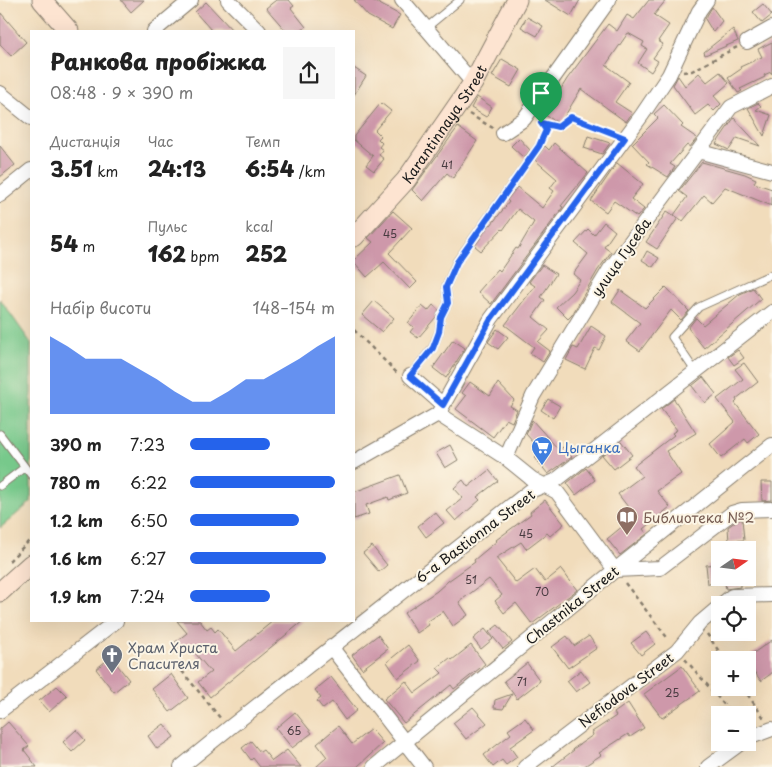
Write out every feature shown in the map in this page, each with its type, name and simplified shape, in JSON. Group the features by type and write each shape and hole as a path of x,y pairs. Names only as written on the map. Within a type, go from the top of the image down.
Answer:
{"main road":[{"path":"42,0 68,30"},
{"name":"Karantinnaya Street","path":"355,236 406,180 473,83 517,0"},
{"path":"0,592 30,565"}],"street":[{"path":"155,30 191,0"},
{"path":"228,0 258,30"},
{"path":"402,0 473,83"},
{"path":"503,133 524,119 609,0"},
{"path":"355,461 441,410 491,319 625,138 669,75 699,11 707,0"},
{"path":"747,42 772,28"},
{"name":"улица Гусева","path":"506,458 533,396 610,268 731,107 772,86"},
{"path":"0,93 30,117"},
{"path":"698,151 772,172"},
{"path":"0,195 30,171"},
{"name":"6-a Bastionna Street","path":"181,767 530,491 555,481 772,312"},
{"path":"407,378 441,410 544,486 557,492 615,570 660,568 732,513 742,510 772,509"},
{"name":"Chastnika Street","path":"374,767 615,570 772,445"},
{"name":"Nefiodova Street","path":"732,596 772,595"},
{"name":"Nefiodova Street","path":"525,767 677,651 700,624 711,615"},
{"path":"0,711 115,622"},
{"path":"331,647 424,767"},
{"path":"756,735 772,730"},
{"path":"708,767 730,751"}],"lane":[{"path":"426,28 460,0"},
{"path":"407,378 433,348 439,332 441,317 448,303 446,287 457,262 539,146"},
{"path":"695,371 672,338 699,307 772,274"},
{"path":"1,436 30,474"},
{"path":"0,486 25,467"}],"path":[{"path":"669,75 692,71 747,42"},
{"path":"456,107 503,133"},
{"path":"528,113 541,123 546,130 539,146"},
{"path":"541,123 558,127 571,117 625,138"},
{"path":"355,331 407,378"},
{"path":"6,564 30,541"},
{"path":"615,570 677,651 725,706"},
{"path":"700,624 719,651"},
{"path":"182,671 229,728"},
{"path":"749,696 772,730"}],"green space":[{"path":"0,299 30,342 30,503 0,528"}],"building":[{"path":"121,0 144,0 131,12"},
{"path":"276,0 289,0 294,6 291,8 306,27 302,30 285,30 266,8"},
{"path":"354,0 372,0 400,15 392,29 368,16"},
{"path":"545,0 580,0 571,16"},
{"path":"649,0 666,0 654,15 669,25 658,41 663,44 653,58 658,61 651,72 638,63 647,49 642,46 644,42 628,33 606,65 629,82 615,102 632,113 626,122 581,89 560,124 545,115 567,79 608,24 617,31 627,15 634,19"},
{"path":"206,2 232,30 211,30 195,12"},
{"path":"763,4 772,15 762,23 753,12"},
{"path":"712,7 722,21 713,32 705,19"},
{"path":"0,12 26,42 11,56 0,44"},
{"path":"527,17 543,26 537,36 521,27"},
{"path":"733,29 738,41 705,55 704,52"},
{"path":"772,42 772,74 771,72 764,75 765,77 740,89 742,91 738,93 728,78 741,69 740,67 762,57 758,49"},
{"path":"502,59 521,70 511,87 492,76"},
{"path":"355,69 366,76 355,93"},
{"path":"720,72 729,83 714,96 721,104 714,111 708,105 695,115 673,85 678,76 685,86 699,73 707,82"},
{"path":"477,97 492,107 486,117 471,108"},
{"path":"381,103 391,111 375,130 381,136 378,139 382,143 379,147 383,150 379,155 384,159 374,171 366,165 373,156 355,141 355,135"},
{"path":"758,103 761,106 756,110 771,115 764,136 748,108"},
{"path":"664,105 683,125 681,127 697,138 690,147 687,145 670,164 675,167 668,177 647,164 649,162 632,144 658,118 654,114"},
{"path":"734,118 760,146 737,138 729,150 716,144"},
{"path":"458,127 477,141 453,178 447,173 423,201 412,190"},
{"path":"588,136 610,143 602,154 584,148"},
{"path":"519,138 530,150 524,158 511,146"},
{"path":"554,143 588,173 561,206 563,207 491,304 478,292 498,269 500,271 516,248 518,249 534,222 518,209 503,230 481,251 475,246 490,224 509,202 507,200 517,187 542,208 554,191 550,188 557,179 535,160 545,146 549,150"},
{"path":"0,146 15,165 0,177"},
{"path":"702,162 745,174 756,179 754,183 772,189 772,206 725,187 712,202 704,195 683,221 674,215 687,197 679,191"},
{"path":"617,163 643,184 631,199 644,209 637,217 614,201 606,212 591,201"},
{"path":"393,211 412,228 389,253 417,282 410,289 384,262 367,277 355,263 355,259 373,242 368,238"},
{"path":"667,211 678,218 657,249 646,242"},
{"path":"604,222 615,231 604,247 611,252 568,319 556,307 572,292 580,280 573,274 588,254 575,243 588,229 594,235"},
{"path":"647,251 659,258 653,267 642,260"},
{"path":"542,265 556,274 541,297 545,300 533,317 549,330 538,342 550,351 543,362 530,353 534,347 505,325 535,286 529,282"},
{"path":"666,287 689,311 681,320 671,310 640,351 626,341 640,323 612,302 620,290 645,308"},
{"path":"753,288 761,299 704,348 688,328 696,318 703,325 740,294"},
{"path":"374,301 394,318 382,332 362,315"},
{"path":"433,305 439,310 436,317 418,338 410,332 414,327 408,323 422,306 428,311"},
{"path":"591,326 606,336 599,350 595,348 585,369 566,360 573,347 578,349"},
{"path":"497,329 508,337 498,349 488,342"},
{"path":"453,340 465,348 446,378 433,368"},
{"path":"738,350 744,358 734,365 728,357"},
{"path":"744,363 758,382 736,399 735,403 759,434 748,443 745,439 721,458 710,444 735,422 717,399 743,379 735,369"},
{"path":"703,377 716,394 705,403 692,386"},
{"path":"470,382 490,396 498,383 514,400 510,406 517,410 512,422 506,419 493,437 456,409 466,396 462,393"},
{"path":"548,399 560,406 553,418 541,410"},
{"path":"674,399 696,433 666,451 681,474 657,491 670,507 643,529 647,534 620,555 607,539 635,516 618,494 642,476 634,466 674,435 672,433 677,430 661,409"},
{"path":"532,420 559,450 563,447 572,457 548,474 535,458 542,452 526,434"},
{"path":"621,441 632,455 614,469 602,455"},
{"path":"450,445 458,460 445,468 436,453"},
{"path":"586,468 595,480 576,495 567,483"},
{"path":"489,470 498,481 477,497 480,500 456,521 447,511 463,498 454,488 463,480 468,487"},
{"path":"400,475 407,493 389,500 388,497 366,505 369,514 355,519 355,492"},
{"path":"761,482 772,482 772,500 762,501"},
{"path":"545,500 564,524 550,536 547,533 526,549 521,542 496,558 516,583 535,569 545,582 561,569 577,590 532,624 516,603 504,613 495,601 502,595 489,579 459,602 468,615 453,626 443,611 427,622 429,625 417,633 404,613 475,562 474,560 496,540 531,514 530,512"},
{"path":"435,512 444,523 426,537 418,526"},
{"path":"742,519 744,540 729,541 728,527"},
{"path":"372,546 387,565 379,572 363,553"},
{"path":"706,565 711,565 711,584 708,584"},
{"path":"725,586 740,586 740,587 726,589"},
{"path":"178,622 201,622 207,630 211,627 215,632 218,629 236,651 272,622 302,622 210,697 198,682 211,672 189,646 181,653 173,644 187,633"},
{"path":"498,625 512,642 503,649 489,632"},
{"path":"485,629 493,639 481,649 473,639"},
{"path":"646,632 655,644 641,655 631,643"},
{"path":"378,635 388,649 362,669 352,655"},
{"path":"567,636 574,646 589,636 597,648 568,668 552,647"},
{"path":"772,640 772,673 761,681 756,674 756,651"},
{"path":"408,645 420,661 398,678 387,662"},
{"path":"471,645 485,664 454,689 451,685 404,723 384,699 406,681 415,693 442,673 437,668 450,658 452,660"},
{"name":"Храм Христа Спасителя","path":"111,657 129,680 114,692 96,669"},
{"path":"527,663 540,681 517,699 504,681"},
{"path":"682,666 700,691 662,718 644,694"},
{"path":"581,670 590,682 576,692 567,681"},
{"path":"171,674 188,698 170,712 152,689"},
{"path":"331,677 357,710 345,720 332,702 323,709 317,701 321,698 315,690"},
{"path":"57,686 67,696 49,712 39,701"},
{"path":"512,694 503,709 494,708 495,700"},
{"path":"628,703 644,728 630,737 628,734 599,753 601,755 583,767 552,767 593,735 592,732 616,716 614,713"},
{"path":"473,707 487,723 466,739 453,723"},
{"path":"295,712 312,733 292,748 276,728"},
{"path":"525,718 534,730 510,747 517,757 506,765 502,760 493,767 484,755 511,734 508,730"},
{"path":"8,722 29,746 24,750 37,767 0,767 0,729"},
{"path":"164,724 174,737 157,749 148,736"},
{"path":"338,726 352,744 371,729 383,743 357,767 316,767 327,757 317,744"},
{"path":"76,730 85,740 72,752 63,742"},
{"path":"251,741 260,752 263,750 272,761 287,750 301,767 260,767 253,758 251,760 242,748"}],"place":[{"name":"Цыганка","path":"542,466"},
{"name":"Библиотека №2","path":"627,536"},
{"name":"Храм Христа Спасителя","path":"112,674"}],"route":[{"path":"571,117 625,138 491,319 443,405 410,376 433,348 439,332 441,317 448,303 446,287 457,262 539,146 546,130 541,123 558,127 571,117"}]}
